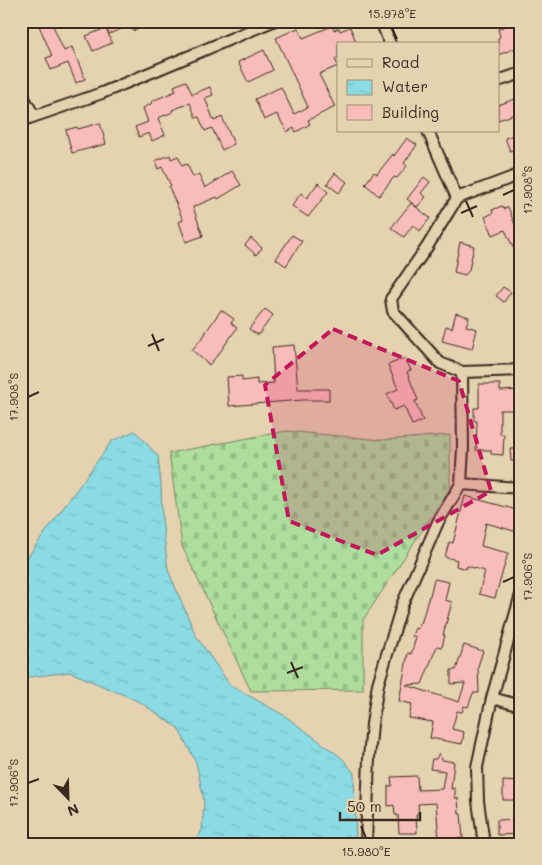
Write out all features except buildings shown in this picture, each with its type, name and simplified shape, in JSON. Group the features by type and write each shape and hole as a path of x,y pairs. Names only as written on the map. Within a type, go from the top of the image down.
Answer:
{"street":[{"path":"21,121 102,94 273,21"},
{"path":"381,21 389,42"},
{"path":"500,80 521,73"},
{"path":"21,93 34,116"},
{"path":"428,132 457,198"},
{"path":"521,174 457,198 427,247 391,299 392,311 440,363 462,372 521,370"},
{"path":"366,844 369,758 378,684 402,606 438,522 461,484 463,448 462,372"},
{"path":"461,484 521,488"},
{"path":"484,844 478,801 477,767 492,698 521,594"},
{"path":"492,698 521,706"}],"highlighted area":[{"path":"333,329 459,381 491,491 377,555 289,521 265,385"}],"green space":[{"path":"286,431 382,440 450,435 450,488 363,620 363,690 251,691 182,546 169,453"}],"water":[{"path":"135,431 158,456 162,519 168,570 196,636 230,685 285,716 342,758 354,773 356,844 194,844 202,830 204,800 196,762 178,728 140,702 70,672 21,678 21,566 112,441"}]}
